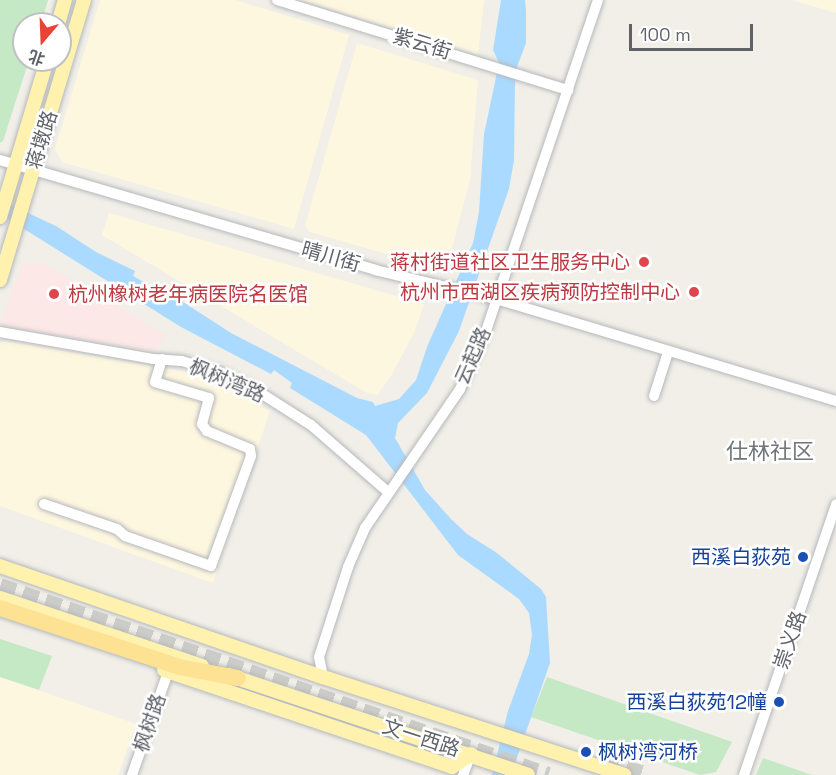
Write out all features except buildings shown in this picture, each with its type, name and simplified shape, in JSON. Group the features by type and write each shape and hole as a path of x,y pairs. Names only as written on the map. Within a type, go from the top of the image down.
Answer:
{"highway":[{"path":"0,608 169,663 238,678"}],"main road":[{"name":"蒋墩路","path":"0,280 84,0"},
{"name":"蒋墩路","path":"0,217 43,72"},
{"name":"文一西路","path":"0,566 302,670 624,775"},
{"name":"文一西路","path":"0,598 471,754"},
{"name":"文一西路","path":"0,615 452,767 471,754"},
{"path":"272,706 284,705 325,714 345,713"},
{"path":"471,754 524,774"}],"street":[{"name":"紫云街","path":"277,0 568,90"},
{"name":"云起路","path":"323,677 319,657 352,558 365,528 460,389 486,331 598,0"},
{"name":"晴川街","path":"0,160 375,270 496,299 836,401"},
{"name":"枫树湾路","path":"0,332 182,361 219,372 256,390 311,425 388,492"},
{"path":"654,396 668,352"},
{"path":"44,504 117,529 125,536 211,566 251,456 250,449 207,431 202,424 209,398 155,382 162,359"},
{"name":"崇义路","path":"744,775 836,504"},
{"path":"302,670 319,657"},
{"name":"枫树路","path":"132,775 168,672"},
{"path":"463,775 471,754"}],"shaded area":[{"path":"100,0 235,0 349,35 294,229 62,162 55,149"},
{"path":"300,0 484,0 478,55"},
{"path":"792,0 836,0 836,13"},
{"path":"357,43 478,80 470,180 446,271 310,232 305,226"},
{"path":"109,213 424,304 414,333 391,376 377,395 367,393 102,235"},
{"name":"杭州橡树老年病医院名医馆","path":"22,264 45,264 166,335 155,351 5,326 1,323"},
{"path":"6,341 199,374 270,411 213,583 0,506 0,343"},
{"path":"0,677 136,724 118,775 0,775"}],"green space":[{"path":"0,0 48,0 44,12 12,12 12,72 25,72 3,141 0,143"},
{"path":"0,639 52,656 39,690 0,677"},
{"path":"547,677 732,742 716,772 700,775 531,717"},
{"path":"763,758 812,775 756,775"}],"water":[{"path":"501,0 525,0 526,11 526,43 517,67 515,84 514,160 509,189 459,331 427,393 398,423 395,438 425,490 451,519 467,534 497,553 541,589 546,597 550,663 511,775 492,775 508,711 529,654 532,635 529,613 519,599 458,555 366,435 290,388 292,383 274,370 271,374 181,327 0,214 0,200 56,226 96,252 135,271 133,276 158,290 160,287 231,333 357,398 373,402 375,406 399,399 416,380 427,347 473,243 479,212 484,134 499,63 493,50"}],"tunnel":[{"path":"0,586 548,775"},
{"path":"603,762 648,775"}],"place":[{"name":"蒋村街道社区卫生服务中心","path":"644,262"},
{"name":"杭州市西湖区疾病预防控制中心","path":"694,292"},
{"name":"杭州橡树老年病医院名医馆","path":"54,294"},
{"name":"西溪白荻苑","path":"803,557"},
{"name":"西溪白荻苑12幢","path":"779,702"},
{"name":"枫树湾河桥","path":"586,752"}],"district":[{"name":"仕林社区","path":"770,452"}]}
